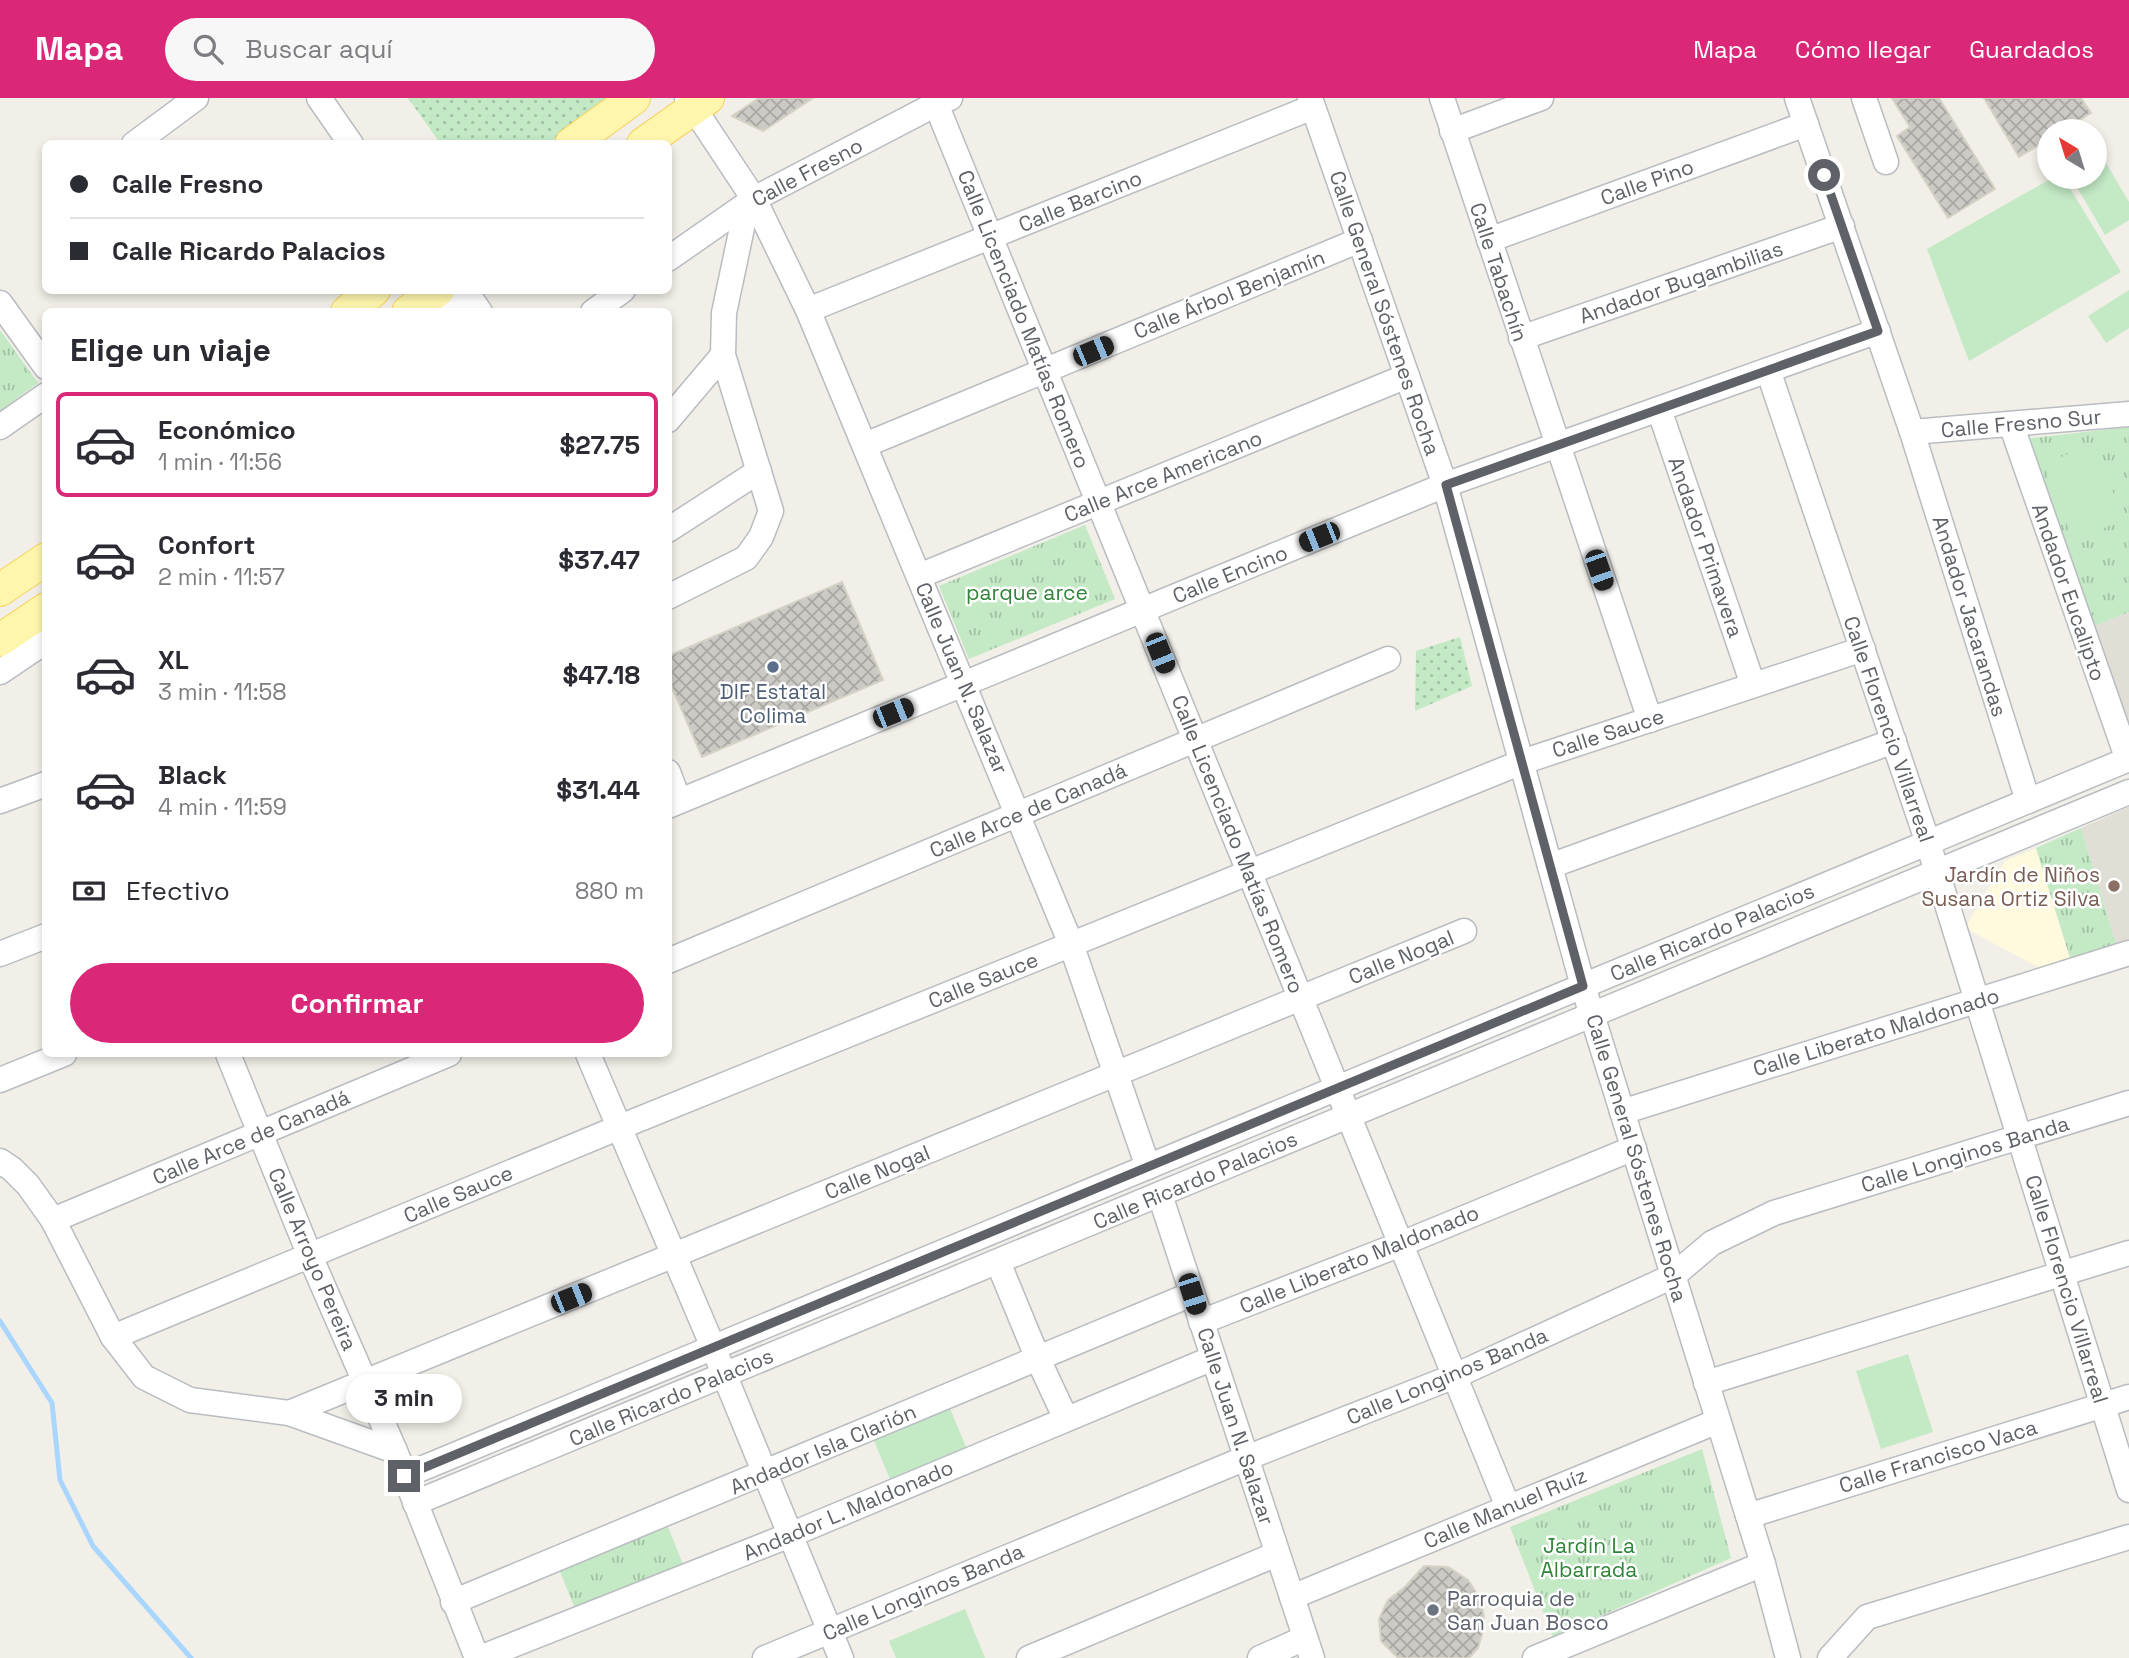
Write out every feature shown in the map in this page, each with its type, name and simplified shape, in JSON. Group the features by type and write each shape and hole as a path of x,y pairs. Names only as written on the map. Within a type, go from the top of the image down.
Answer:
{"main road":[{"path":"576,140 634,98"},
{"path":"648,140 696,101"},
{"path":"352,308 369,294"},
{"path":"414,308 434,294"},
{"path":"0,590 42,562"},
{"path":"0,640 42,612"}],"street":[{"path":"139,140 196,98"},
{"path":"319,98 348,140"},
{"name":"Calle Tabachín","path":"1442,98 1650,720"},
{"path":"1452,131 1541,98"},
{"path":"1797,98 1912,432"},
{"path":"1864,98 1886,162"},
{"name":"Calle Juan N. Salazar","path":"696,101 808,310 1071,944 1148,1167"},
{"name":"Calle Fresno","path":"672,255 751,201 944,101"},
{"name":"Calle Licenciado Matías Romero","path":"944,101 990,237 1508,1507"},
{"name":"Calle Barcino","path":"808,310 1312,103"},
{"name":"Calle General Sóstenes Rocha","path":"1312,103 1446,485 1583,986 1763,1564 1788,1658"},
{"name":"Calle Pino","path":"1489,240 1806,124"},
{"path":"672,595 746,558 761,537 771,511 723,355 724,313 751,201"},
{"name":"Andador Bugambilias","path":"1521,338 1842,226"},
{"name":"Calle Árbol Benjamín","path":"865,445 1360,240"},
{"path":"598,308 618,294"},
{"path":"0,303 42,361"},
{"name":"Calle Encino","path":"674,803 1446,485 1878,331"},
{"path":"672,416 723,355"},
{"name":"Calle Florencio Villarreal","path":"1768,370 1928,843 2129,1490"},
{"name":"Calle Arce Americano","path":"919,576 1407,376"},
{"path":"0,427 42,398"},
{"name":"Andador Primavera","path":"1659,409 1754,685"},
{"name":"Calle Fresno Sur","path":"1912,432 2129,414"},
{"name":"Andador Eucalipto","path":"2011,424 2128,760"},
{"name":"Andador Jacarandas","path":"1912,432 2028,801"},
{"path":"672,527 759,471"},
{"path":"0,672 42,644"},
{"name":"Calle Sauce","path":"113,1337 620,1127 1522,762 1863,649"},
{"name":"Calle Arce de Canadá","path":"672,959 1388,659"},
{"path":"1550,866 1894,741"},
{"name":"Calle Ricardo Palacios","path":"404,1476 2128,760"},
{"path":"0,801 42,785"},
{"name":"Calle Ricardo Palacios","path":"415,1503 2129,792"},
{"name":"Calle Nogal","path":"289,1413 1464,931"},
{"path":"0,954 42,938"},
{"name":"Calle Liberato Maldonado","path":"1622,1112 2129,953"},
{"path":"0,1080 57,1057"},
{"name":"Calle Arroyo Pereira","path":"229,1057 310,1256 395,1451 453,1602 478,1658"},
{"name":"Calle Arce de Canadá","path":"53,1220 442,1057"},
{"path":"589,1057 841,1658"},
{"name":"Calle Longinos Banda","path":"765,1658 1246,1458 1455,1376 1673,1276 1712,1243 1774,1213 2129,1103"},
{"name":"Calle Liberato Maldonado","path":"1201,1322 1401,1244 1633,1148"},
{"path":"0,1161 28,1185 53,1220 113,1337 144,1377 190,1400 289,1413 395,1451"},
{"name":"Calle Juan N. Salazar","path":"1160,1195 1309,1648"},
{"path":"1706,1382 2129,1254"},
{"path":"998,1262 1066,1419"},
{"name":"Andador Isla Clarión","path":"453,1602 1192,1294"},
{"name":"Andador L. Maldonado","path":"478,1658 790,1535 1213,1357"},
{"name":"Calle Francisco Vaca","path":"1748,1516 2129,1397"},
{"name":"Calle Manuel Ruíz","path":"1292,1597 1718,1421"},
{"path":"1829,1658 1867,1617 2129,1537"},
{"path":"1029,1658 1278,1553"},
{"path":"1535,1658 1567,1652 1763,1564"},
{"path":"1260,1658 1309,1648"}],"shaded area":[{"path":"2129,612 2129,742 2089,628"},
{"name":"Jardín de Niños Susana Ortiz Silva","path":"2129,807 2129,943 2117,947 2081,828"},
{"path":"2036,848 2071,961 2044,970 1965,928 2005,861"}],"green space":[{"path":"408,98 614,98 559,140 438,140"},
{"path":"2107,165 2129,202 2129,220 2105,235 2078,189 2107,189"},
{"path":"2037,187 2037,189 2070,189 2121,272 1969,361 1927,249"},
{"path":"2129,290 2129,328 2106,343 2088,316"},
{"path":"0,330 38,383 0,411"},
{"path":"2129,427 2129,612 2089,628 2024,439"},
{"path":"2094,444 2124,520 2073,540 2043,464"},
{"name":"parque arce","path":"1085,525 1115,599 969,659 939,586"},
{"path":"1460,637 1472,686 1415,711 1416,651"},
{"path":"2081,828 2117,947 2071,961 2036,848"},
{"path":"1908,1354 1933,1432 1881,1449 1856,1371"},
{"path":"948,1404 969,1454 893,1486 872,1436"},
{"name":"Jardín La Albarrada","path":"1702,1449 1731,1558 1553,1637 1510,1527"},
{"path":"666,1522 684,1567 576,1611 558,1567"},
{"path":"965,1609 985,1658 896,1658 889,1641"}],"building":[{"path":"759,98 813,98 763,131 732,116"},
{"path":"1892,98 1939,98 1995,189 1948,218 1897,136 1910,127"},
{"path":"1984,98 2081,98 2091,113 2081,119 2037,119 2037,146 2019,157"},
{"name":"DIF Estatal Colima","path":"842,582 883,680 702,757 672,687 672,654"},
{"name":"Parroquia de San Juan Bosco","path":"1424,1566 1448,1567 1468,1580 1481,1600 1485,1624 1478,1648 1469,1658 1398,1658 1381,1641 1379,1619 1388,1600 1405,1587"}],"waterway":[{"path":"0,1321 52,1403 60,1480 93,1546 191,1658"}],"place":[{"name":"DIF Estatal Colima","path":"773,667"},
{"name":"Jardín de Niños Susana Ortiz Silva","path":"2114,886"},
{"name":"Parroquia de San Juan Bosco","path":"1433,1610"}],"route":[{"path":"404,1476 1583,986 1446,485 1878,331 1824,175"}]}
